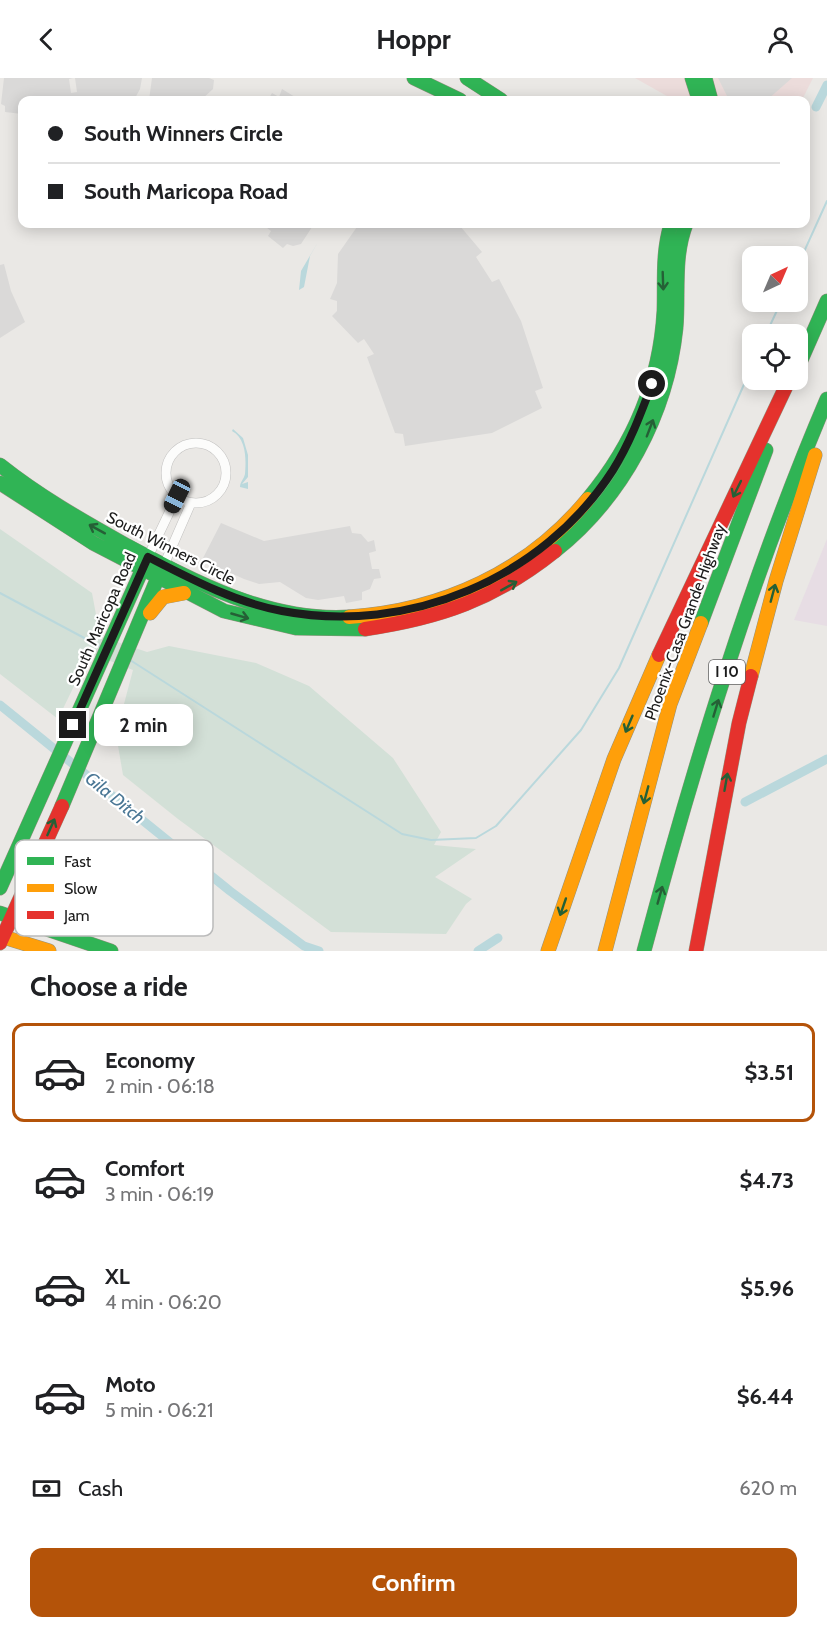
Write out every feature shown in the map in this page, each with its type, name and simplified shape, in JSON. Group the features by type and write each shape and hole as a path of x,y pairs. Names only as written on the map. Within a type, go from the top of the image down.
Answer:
{"main road":[{"path":"414,78 428,87 450,96"},
{"path":"467,78 490,96"},
{"path":"692,78 698,96"},
{"path":"705,78 710,96"},
{"name":"South Winners Circle","path":"10,484 31,488 145,563 158,578 186,593 235,615 280,627 337,631 376,630 433,619 479,602 520,580 557,554 591,521 622,480 652,384 661,338 662,261 665,239 669,228"},
{"name":"South Winners Circle","path":"0,465 22,500 59,525 145,563 164,565 231,596 282,611 328,616 373,615 429,605 475,589 513,568 549,542 582,509 613,470 647,435 664,390 674,343 678,245 684,228"},
{"path":"809,337 827,301"},
{"path":"548,951 614,759 675,617 786,390"},
{"name":"Phoenix-Casa Grande Highway","path":"604,951 670,704 787,390"},
{"name":"I 10","path":"644,951 748,607 812,432 827,399"},
{"path":"696,951 739,723 776,581 827,414"},
{"path":"22,500 31,488"},
{"name":"South Maricopa Road","path":"21,840 145,563"},
{"name":"South Maricopa Road","path":"45,840 88,747 127,647 164,565"},
{"path":"127,647 140,635 160,597 170,593 186,593"},
{"path":"401,610 404,625"},
{"name":"South Maricopa Road","path":"0,888 15,854"},
{"name":"South Maricopa Road","path":"1,938 5,915 15,898"},
{"path":"65,936 111,951"},
{"path":"1,938 49,951"}],"street":[{"path":"193,443 213,447 226,464 225,485 211,500 191,503 177,496 167,481 166,472 174,452 193,443"},
{"name":"South Maricopa Road","path":"145,563 177,496"},
{"name":"South Maricopa Road","path":"164,565 191,503"}],"shaded area":[{"path":"4,78 73,78 69,79 71,93 77,92 75,78 142,78 136,96 18,96 18,114 5,112 5,106 1,104"},
{"path":"152,78 209,78 214,80 213,89 205,96 150,96"},
{"path":"635,78 813,78 804,96 667,96"},
{"path":"718,78 792,78 772,96 727,96"},
{"path":"282,89 293,96 279,96"},
{"path":"267,228 311,228 301,244 293,246 287,244 283,248 268,236 271,231"},
{"path":"356,228 462,228 482,252 476,257 492,282 499,279 521,321 543,388 535,391 542,408 492,433 405,446 403,434 395,433 367,357 374,354 364,339 358,343 332,316 337,311 337,301 330,299 337,283 338,254"},
{"path":"4,264 11,291 25,322 0,338 0,265"},
{"path":"221,523 264,541 350,526 352,533 361,534 368,542 374,540 376,551 369,553 372,569 379,569 381,578 374,579 370,589 362,592 362,600 346,603 344,596 318,600 306,598 280,582 259,584 244,579 202,560"},
{"path":"0,529 92,593 100,636 147,652 169,646 256,663 309,686 393,758 441,832 434,845 476,849 435,877 472,899 466,904 446,934 331,932 213,845 213,840 206,840 123,775 116,734 133,670 90,653 58,719 0,674"},
{"path":"827,539 827,626 794,620"}],"water":[{"path":"318,242 310,256 304,287 299,290 301,271"},
{"path":"233,429 243,438 248,455 248,477 242,484 248,482 248,489 240,487 245,474 245,457 243,445 232,431"}],"waterway":[{"path":"816,107 827,85"},
{"path":"807,246 827,201"},
{"path":"771,324 776,312"},
{"path":"130,660 402,834 431,840 476,838 496,826 581,730 619,668 742,389"},
{"path":"0,593 103,648"},
{"name":"Gila Ditch","path":"0,705 167,840"},
{"name":"Gila Ditch","path":"745,802 827,759"},
{"name":"Gila Ditch","path":"213,877 304,946 319,951"},
{"name":"Gila Ditch","path":"478,951 498,938"}],"traffic: fast":[{"path":"414,78 452,96"},
{"path":"467,78 495,96"},
{"path":"692,78 698,96"},
{"path":"705,78 710,96"},
{"path":"588,499 618,457 631,434 650,387 661,337 665,256 670,228"},
{"path":"555,551 579,529 621,479 638,452 652,422 671,360 676,328 679,250 685,228"},
{"path":"808,344 827,301"},
{"path":"644,951 683,811 726,672 773,534 827,399"},
{"path":"701,623 766,450"},
{"path":"0,465 76,517 204,585 260,606 289,613 319,617 349,617"},
{"path":"0,483 93,543 224,611 296,628 365,629"},
{"path":"21,840 146,561"},
{"path":"62,806 161,570"},
{"path":"0,888 15,854"},
{"path":"0,913 15,918"},
{"path":"67,936 111,951"}],"traffic: slow":[{"path":"751,676 776,581 815,455"},
{"path":"349,617 417,606 481,583 511,567 538,547 564,525 588,499"},
{"path":"150,613 163,597 184,593"},
{"path":"605,951 670,704 701,623"},
{"path":"548,951 614,759 659,655"},
{"path":"0,936 49,951"}],"traffic: jam":[{"path":"659,655 784,390"},
{"path":"365,629 418,619 466,604 511,582 555,551"},
{"path":"696,951 739,723 751,676"},
{"path":"47,840 62,806"},
{"path":"0,943 15,910"}],"route":[{"path":"73,725 148,557 210,588 241,600 282,611 328,616 373,615 429,605 475,589 513,568 549,542 582,509 613,470 634,429 652,384"}]}
